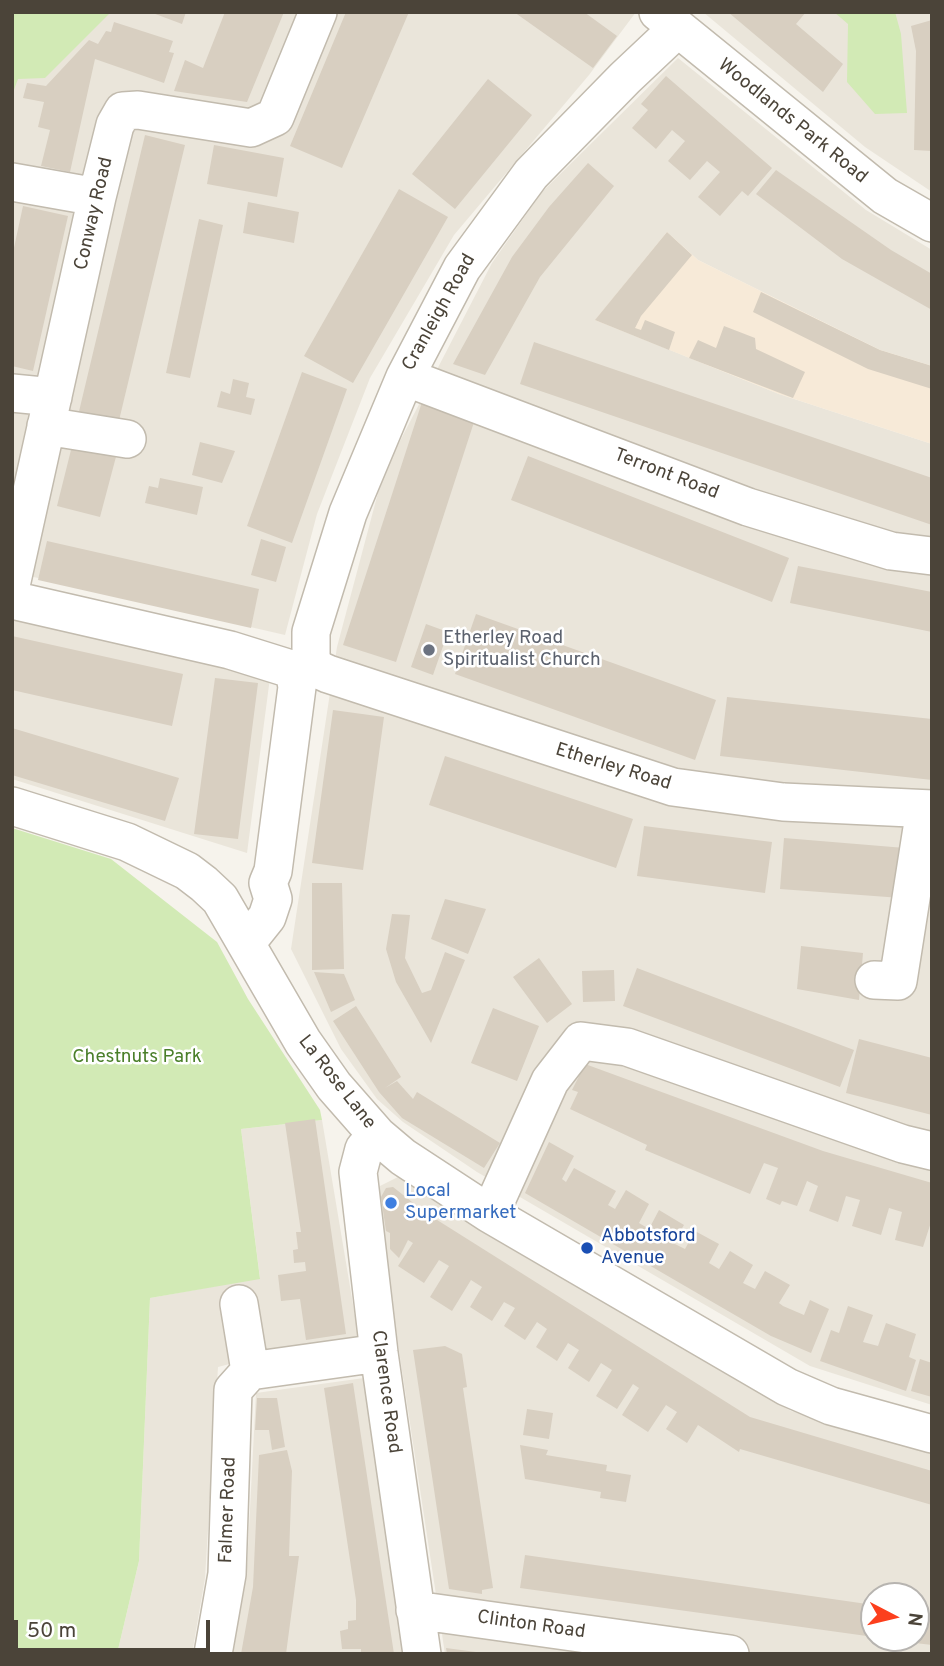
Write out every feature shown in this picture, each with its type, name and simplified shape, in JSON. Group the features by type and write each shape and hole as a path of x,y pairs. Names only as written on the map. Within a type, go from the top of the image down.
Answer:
{"street":[{"name":"Conway Road","path":"12,580 115,125 123,111 138,110 251,128 275,117 318,12"},
{"name":"Woodlands Park Road","path":"668,21 885,197 932,223"},
{"name":"Cranleigh Road","path":"247,942 267,917 272,899 268,883 273,871 297,687 311,632 348,513 405,377 462,268 531,174 625,78 668,21"},
{"path":"12,182 97,197"},
{"name":"Terront Road","path":"405,377 748,507 891,551 932,556"},
{"path":"12,393 50,412 127,439"},
{"name":"Etherley Road","path":"12,600 317,669 673,787 783,802 928,809"},
{"name":"La Rose Lane","path":"12,806 127,842 187,871 220,899 303,1042 334,1086 377,1135 403,1157 490,1214 787,1387 831,1406 932,1434"},
{"path":"874,980 898,981 928,809"},
{"path":"220,899 268,883"},
{"path":"490,1214 550,1081 581,1041 628,1047 903,1144 932,1151"},
{"name":"Clarence Road","path":"377,1135 363,1149 359,1172 380,1353 422,1654"},
{"path":"239,1304 250,1371 380,1353"},
{"name":"Falmer Road","path":"213,1654 227,1574 233,1390 250,1371"},
{"name":"Clinton Road","path":"415,1610 730,1654"}],"shaded area":[{"path":"12,12 636,12 589,75 454,235 370,378 317,514 285,635 12,572"},
{"path":"703,12 932,12 932,192 865,147"},
{"path":"678,58 866,210 932,250 932,366 880,350 698,260 667,232 596,320 779,394 932,444 932,1405 810,1366 477,1172 403,1122 377,1099 341,1049 291,949 337,647 383,474 492,263 542,192"},
{"path":"667,232 698,260 880,350 932,366 932,444 779,394 595,320"},
{"path":"12,616 271,670 247,853 12,779"},
{"path":"322,1120 359,1340 272,1353 218,1367 205,1578 192,1654 117,1654 139,1561 150,1298 260,1278 241,1129"},
{"path":"404,1174 487,1235 791,1411 932,1449 932,1654 445,1654 376,1199 380,1186"},
{"path":"364,1378 407,1654 233,1654 247,1567 256,1393"}],"green space":[{"path":"111,12 45,78 18,79 12,95 12,13"},
{"path":"834,12 895,12 901,34 907,113 875,114 847,82 848,24"},
{"name":"Chestnuts Park","path":"12,828 111,859 217,942 248,999 320,1110 322,1120 241,1129 260,1279 150,1298 139,1561 117,1654 12,1654"}],"building":[{"path":"150,12 186,12 182,24"},
{"path":"225,12 284,12 247,102 174,91 185,60 203,68"},
{"path":"346,12 409,12 342,168 290,146"},
{"path":"514,12 584,12 617,36 593,68"},
{"path":"728,12 806,12 796,24 843,64 823,92"},
{"path":"932,20 932,151 914,150 916,51 911,26"},
{"path":"114,22 173,41 169,52 174,53 164,83 95,59 70,172 41,166 50,130 38,127 44,102 23,98 27,83 46,86 89,40 98,44 106,31 111,32"},
{"path":"666,76 772,168 748,196 742,191 720,216 698,197 720,172 707,161 690,180 668,161 685,141 672,130 656,149 632,128 648,110 641,104"},
{"path":"488,79 532,115 455,209 412,174"},
{"path":"145,135 185,145 116,433 76,424"},
{"path":"214,145 284,158 277,197 207,184"},
{"path":"588,163 614,186 540,277 485,375 453,364 512,257 549,207"},
{"path":"776,170 891,250 932,274 932,310 842,259 756,194"},
{"path":"399,189 448,217 353,383 304,356"},
{"path":"248,202 299,212 294,243 243,233"},
{"path":"23,206 68,216 33,371 12,366 12,257"},
{"path":"199,219 223,225 190,378 166,373"},
{"path":"667,232 692,255 641,316 635,328 641,330 645,320 675,332 669,350 595,320"},
{"path":"761,292 880,350 932,366 932,389 868,369 753,312"},
{"path":"724,326 755,338 756,349 805,372 793,398 689,358 698,340 716,348"},
{"path":"534,342 932,478 932,525 520,384"},
{"path":"302,372 347,389 292,543 247,526"},
{"path":"233,379 249,383 246,397 255,399 251,415 217,407 221,391 230,394"},
{"path":"422,402 475,419 396,662 343,645"},
{"path":"73,442 117,453 100,517 57,506"},
{"path":"200,442 235,451 222,483 192,475"},
{"path":"528,456 789,558 772,602 511,500"},
{"path":"160,478 203,487 197,515 145,503 149,486 158,488"},
{"path":"261,539 286,547 276,582 251,575"},
{"path":"47,541 259,589 251,628 38,580"},
{"path":"798,566 932,592 932,632 790,603"},
{"path":"476,614 716,700 695,760 455,674"},
{"name":"Etherley Road Spiritualist Church","path":"426,624 448,632 433,675 411,667"},
{"path":"12,636 183,674 172,726 12,690"},
{"path":"215,678 258,683 238,839 194,834"},
{"path":"727,697 932,719 932,780 720,756"},
{"path":"333,710 384,717 363,870 312,863"},
{"path":"12,728 179,778 165,821 12,775"},
{"path":"445,756 633,819 616,868 429,805"},
{"path":"644,826 772,842 765,893 637,876"},
{"path":"784,838 905,848 901,898 780,889"},
{"path":"312,883 342,883 344,969 312,970"},
{"path":"445,899 486,909 468,954 431,939"},
{"path":"392,914 410,915 405,958 422,993 431,990 445,952 465,960 431,1043 396,982 386,949"},
{"path":"801,946 863,953 859,1000 797,989"},
{"path":"539,958 572,1004 547,1023 513,977"},
{"path":"637,968 854,1050 840,1087 623,1006"},
{"path":"614,970 615,1001 583,1002 582,971"},
{"path":"314,972 344,974 355,1000 331,1012"},
{"path":"356,1006 401,1077 385,1088 397,1081 413,1099 417,1092 500,1143 484,1168 402,1118 379,1092 333,1021"},
{"path":"493,1008 539,1026 517,1081 471,1063"},
{"path":"859,1039 932,1058 932,1115 846,1093"},
{"path":"585,1064 823,1151 932,1183 932,1219 923,1247 895,1240 902,1212 889,1208 881,1235 852,1226 860,1200 846,1196 838,1222 809,1211 818,1186 807,1181 797,1206 782,1201 780,1205 766,1199 778,1168 764,1163 750,1194 645,1150 647,1145 570,1109 578,1092 572,1090"},
{"path":"315,1119 346,1334 306,1340 300,1299 281,1301 278,1275 306,1271 305,1262 294,1263 293,1250 298,1249 296,1232 301,1232 285,1123"},
{"path":"549,1142 574,1156 562,1179 566,1182 574,1168 616,1191 608,1205 615,1209 626,1190 649,1204 639,1223 649,1229 659,1210 684,1225 673,1243 685,1249 695,1231 719,1244 709,1263 719,1269 730,1251 753,1265 743,1283 755,1289 765,1271 790,1285 779,1303 783,1306 804,1315 810,1300 829,1309 811,1353 771,1336 525,1193"},
{"path":"393,1187 426,1213 750,1417 932,1471 932,1505 740,1449 739,1452 698,1425 687,1443 666,1429 677,1412 666,1405 648,1432 622,1415 639,1388 633,1384 617,1409 596,1396 612,1370 601,1363 589,1382 568,1368 579,1350 568,1343 557,1361 536,1347 547,1329 537,1322 525,1340 504,1326 515,1308 504,1302 492,1321 470,1307 482,1287 471,1280 452,1311 430,1297 449,1266 439,1260 424,1283 398,1266 413,1243 408,1240 399,1258 390,1249 390,1233 386,1231 381,1197 386,1188"},
{"path":"848,1306 873,1315 863,1342 878,1346 886,1323 916,1334 909,1357 916,1360 906,1391 820,1361 831,1330 839,1333"},
{"path":"445,1346 462,1354 467,1387 463,1388 493,1588 482,1590 482,1594 449,1589 413,1350"},
{"path":"920,1359 932,1363 932,1397 911,1391"},
{"path":"353,1383 394,1654 361,1654 361,1649 342,1649 340,1631 348,1629 348,1621 356,1620 356,1600 324,1388"},
{"path":"257,1398 277,1398 285,1447 272,1450 269,1430 255,1430"},
{"path":"527,1409 553,1413 549,1439 523,1435"},
{"path":"520,1445 548,1450 546,1455 607,1465 606,1471 631,1475 626,1502 600,1498 601,1492 525,1479"},
{"path":"287,1450 292,1471 289,1556 299,1556 286,1654 241,1654 253,1587 259,1455"},
{"path":"525,1555 860,1603 860,1635 520,1588"},
{"path":"930,1613 932,1613 930,1645"},
{"path":"446,1648 476,1652 476,1654 447,1654"}],"place":[{"name":"Etherley Road Spiritualist Church","path":"429,650"},
{"name":"Local Supermarket","path":"391,1203"},
{"name":"Abbotsford Avenue","path":"587,1248"}]}
